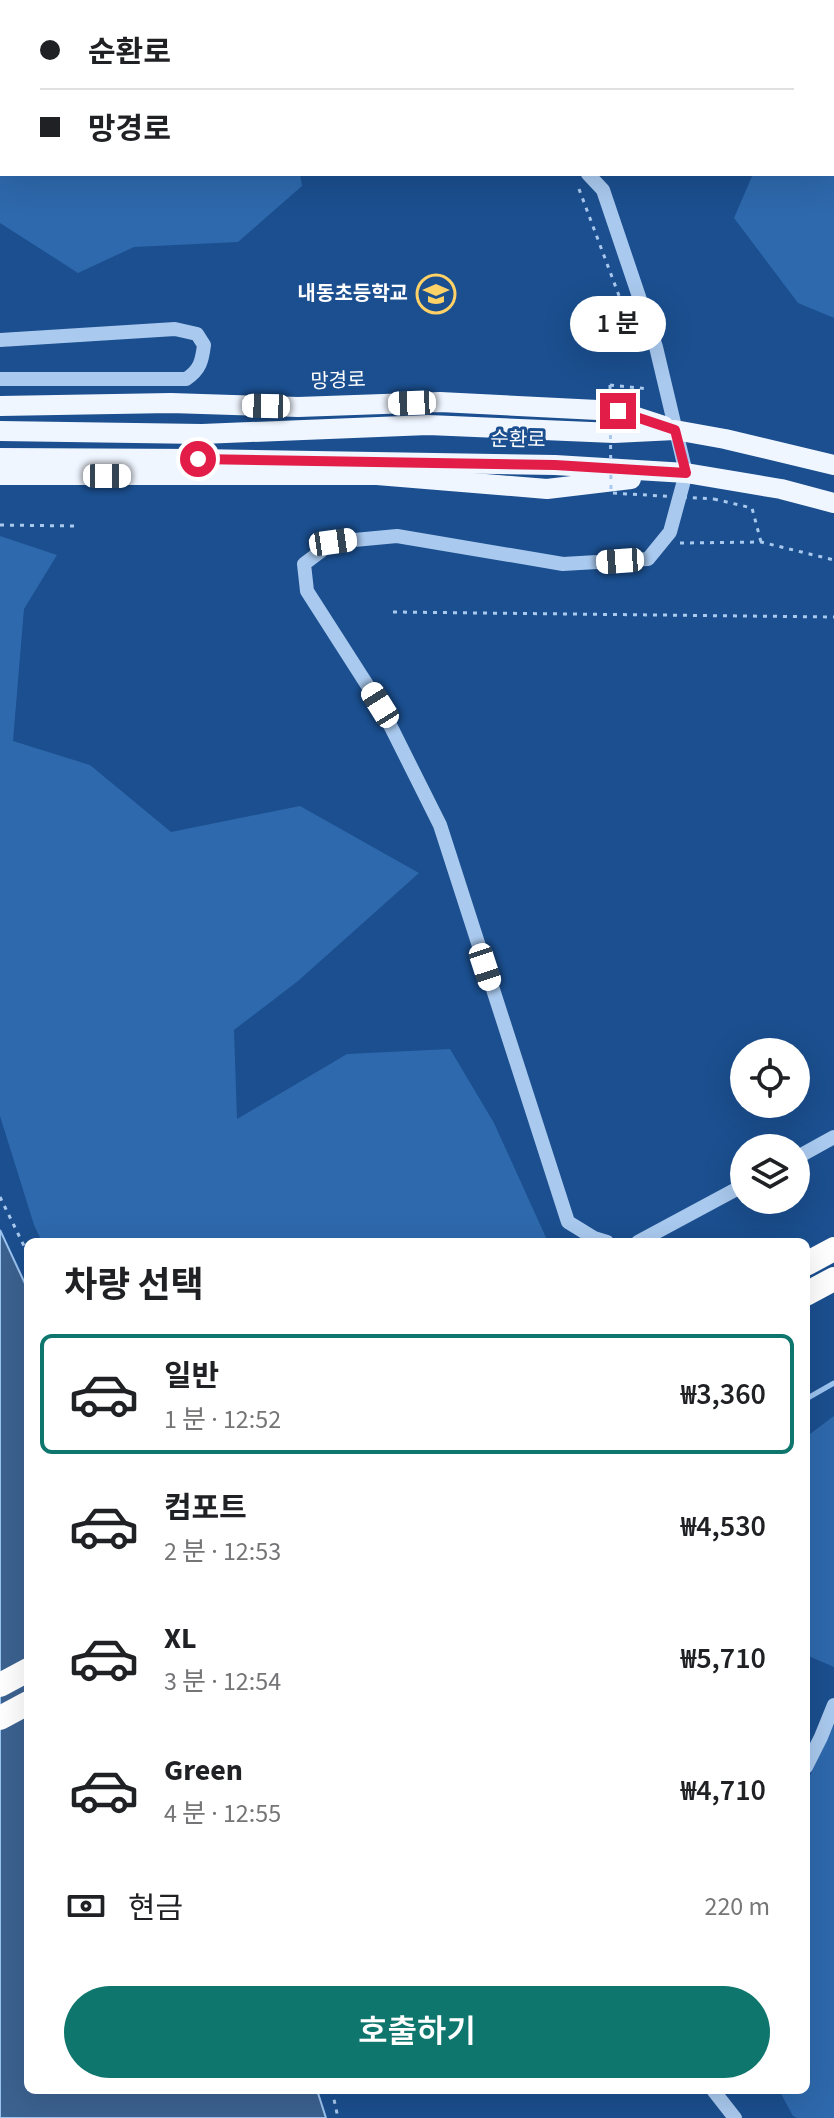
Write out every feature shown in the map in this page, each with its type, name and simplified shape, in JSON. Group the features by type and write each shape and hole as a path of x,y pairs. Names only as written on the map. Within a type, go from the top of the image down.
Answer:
{"highway":[{"path":"810,1262 834,1249"},
{"path":"810,1292 834,1279"},
{"path":"0,1685 24,1672"},
{"path":"0,1718 24,1705"}],"main road":[{"name":"망경로","path":"0,406 171,403 298,407 440,402 618,411 675,430"},
{"name":"순환로","path":"0,431 202,434 428,425 614,433 675,430 834,465"},
{"name":"순환로","path":"0,458 555,465 686,473 781,489 834,503"},
{"path":"0,475 377,475 547,489 686,473"}],"street":[{"path":"590,176 603,190 656,347 686,473 670,532 648,559 563,564 397,536 333,542 304,564 307,591 380,705 440,825 568,1222 594,1238"},
{"path":"0,340 175,329 197,334 204,345 202,363 186,379 0,379"},
{"path":"810,1150 834,1137"},
{"path":"645,1238 730,1193"},
{"path":"810,1759 834,1705"},
{"path":"716,2094 735,2118"}],"path":[{"path":"579,189 629,321"},
{"path":"654,390 610,385 611,493 714,499 752,508 761,542"},
{"path":"0,525 78,526"},
{"path":"660,544 761,542 834,560"},
{"path":"393,612 834,617"},
{"path":"0,1197 24,1246"},
{"path":"333,2094 338,2118"}],"shaded area":[{"path":"0,176 300,176 302,186 238,242 134,247 78,273 0,223"},
{"path":"752,176 834,176 834,318 798,303 734,218"},
{"path":"0,536 57,555 24,609 13,741 90,765 171,832 300,806 419,873 298,981 234,1030 237,1119 347,1054 450,1049 494,1123 546,1238 40,1238 0,1116"},
{"path":"0,1230 24,1281 24,2094 318,2094 326,2118 0,2118"},
{"path":"834,1416 834,1667 810,1657 810,1434"},
{"path":"834,1725 834,2118 797,2118 781,2094 810,2094 810,1776"}],"waterway":[{"path":"810,1397 834,1383"}],"place":[{"name":"내동초등학교","path":"436,294"}],"route":[{"path":"198,459 555,465 686,473 675,430 618,411"}]}
